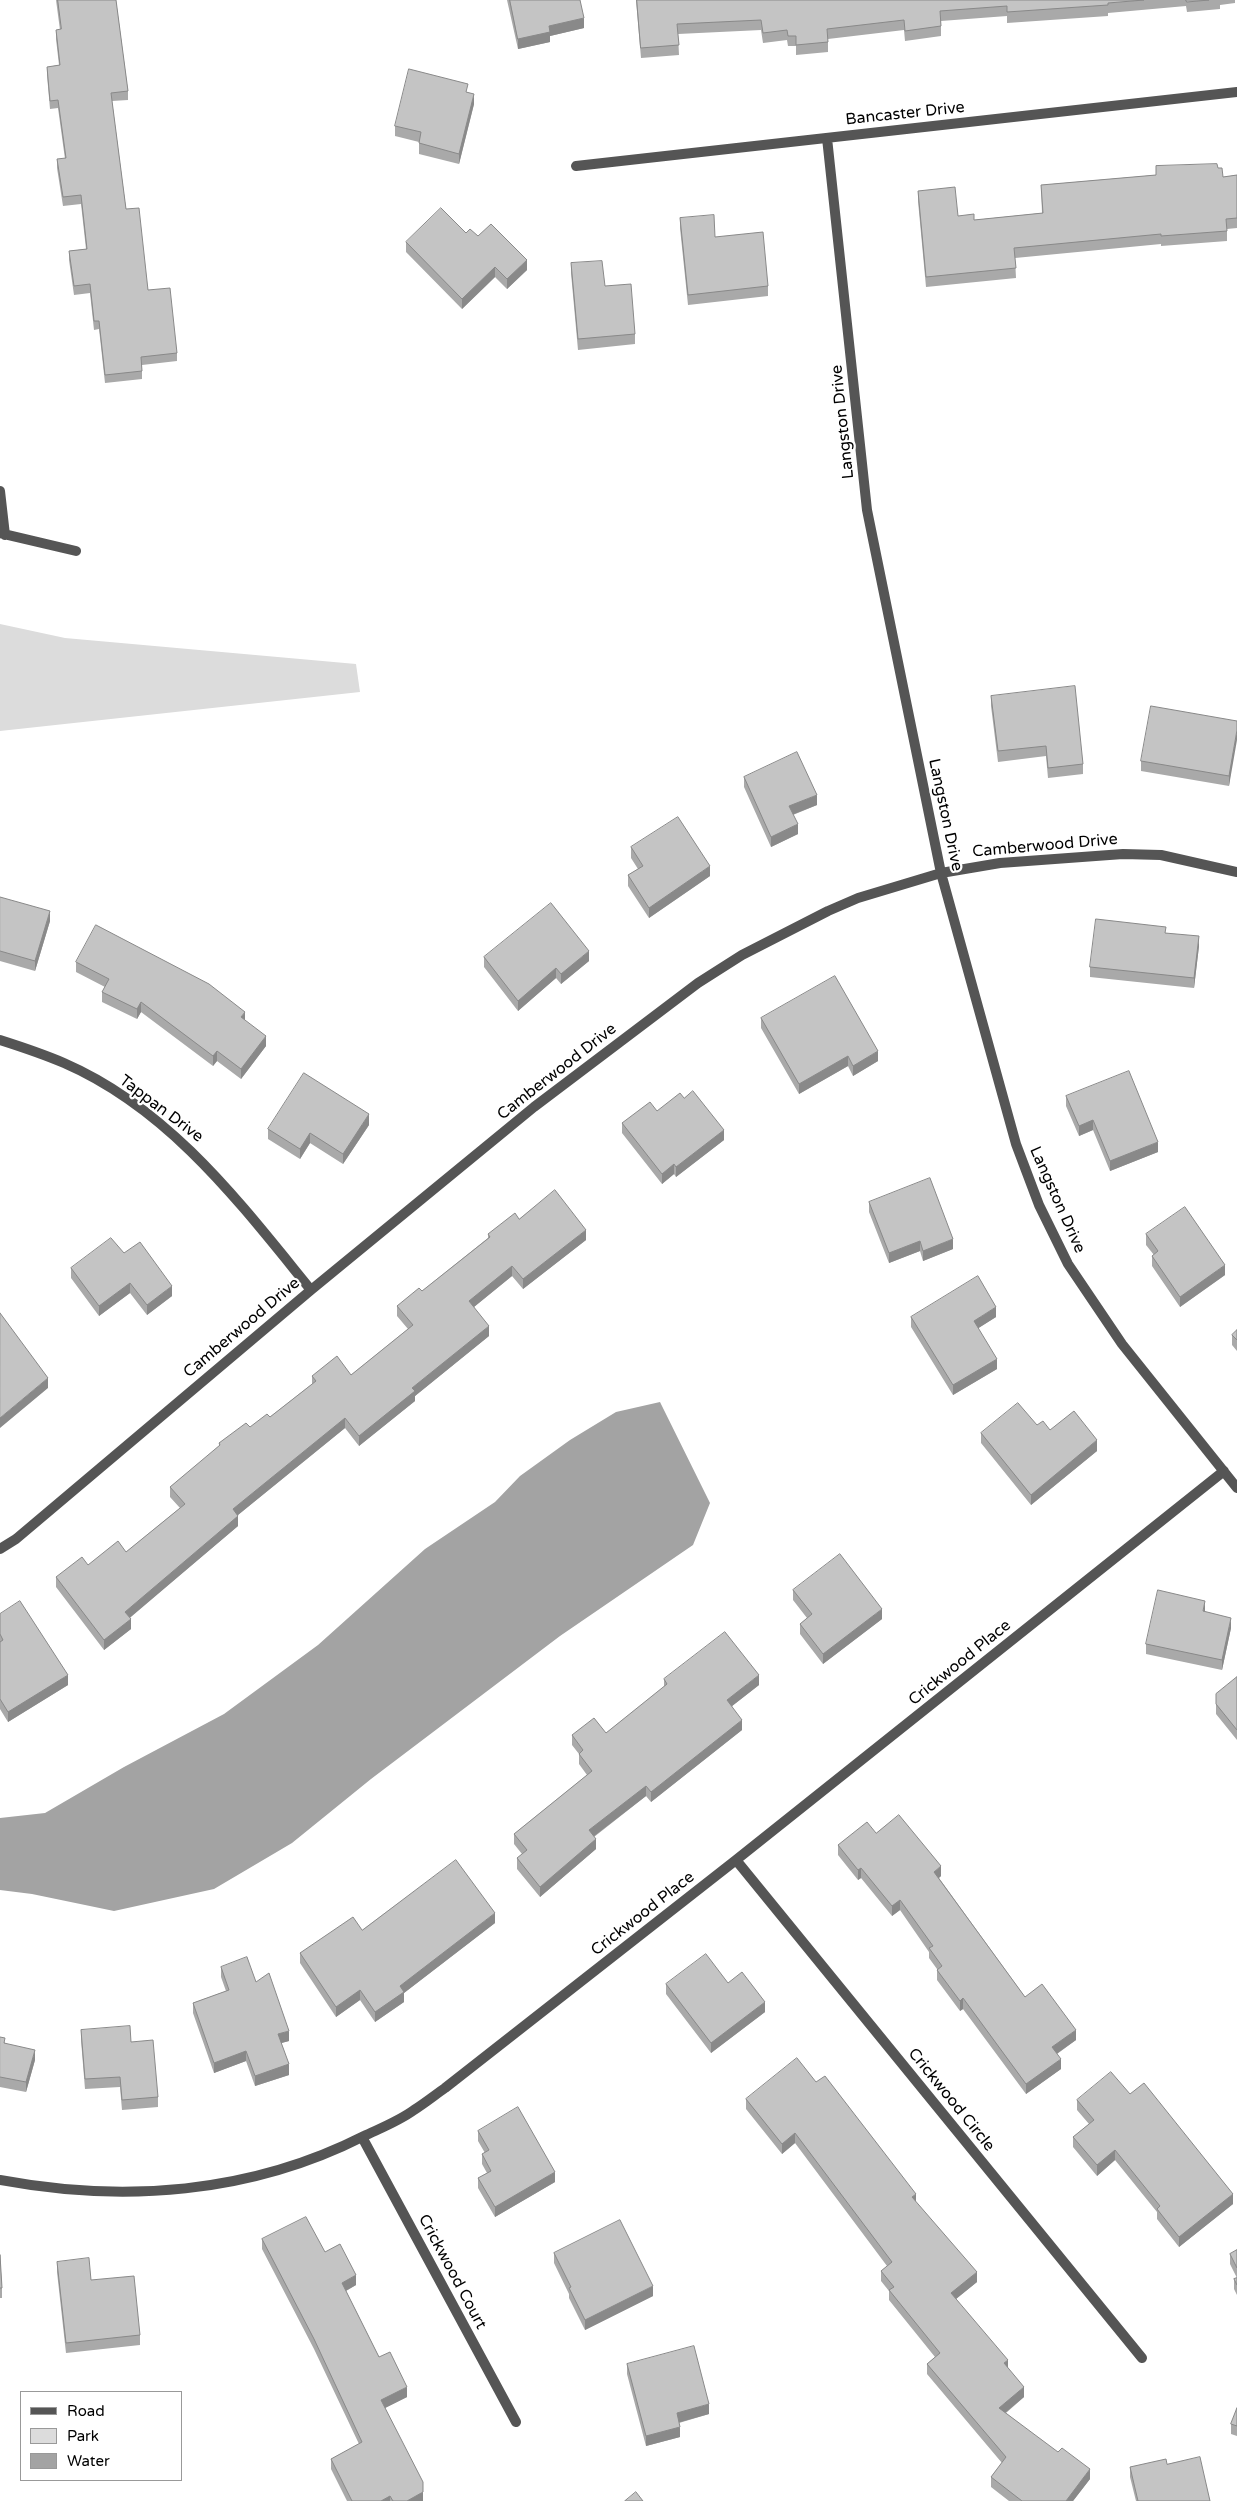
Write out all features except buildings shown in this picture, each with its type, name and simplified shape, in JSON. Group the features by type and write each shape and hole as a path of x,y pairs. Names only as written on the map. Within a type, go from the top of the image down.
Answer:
{"street":[{"name":"Bancaster Drive","path":"576,166 1237,92"},
{"name":"Langston Drive","path":"827,138 867,510 941,873 1016,1144 1026,1175 1068,1264 1113,1332 1237,1488"},
{"path":"0,491 2,534 76,551"},
{"name":"Camberwood Drive","path":"0,1549 16,1539 311,1290 534,1107 698,983 742,954 858,898 941,873 1000,862 1123,854 1161,855 1237,872"},
{"name":"Tappan Drive","path":"0,1040 65,1064 133,1102 158,1121 205,1164 311,1290"},
{"name":"Crickwood Place","path":"0,2180 36,2186 104,2192 196,2188 252,2177 306,2161 362,2137 414,2110 446,2088 736,1860 1224,1471"},
{"name":"Crickwood Circle","path":"736,1860 1142,2358"},
{"name":"Crickwood Court","path":"362,2137 516,2422"}],"green space":[{"path":"0,624 65,638 356,664 360,692 0,731"}],"water":[{"path":"660,1402 710,1503 693,1545 560,1636 371,1779 292,1843 214,1889 114,1911 32,1894 0,1890 0,1818 45,1813 124,1767 224,1714 318,1645 425,1549 495,1502 520,1476 570,1440 616,1412"}]}
